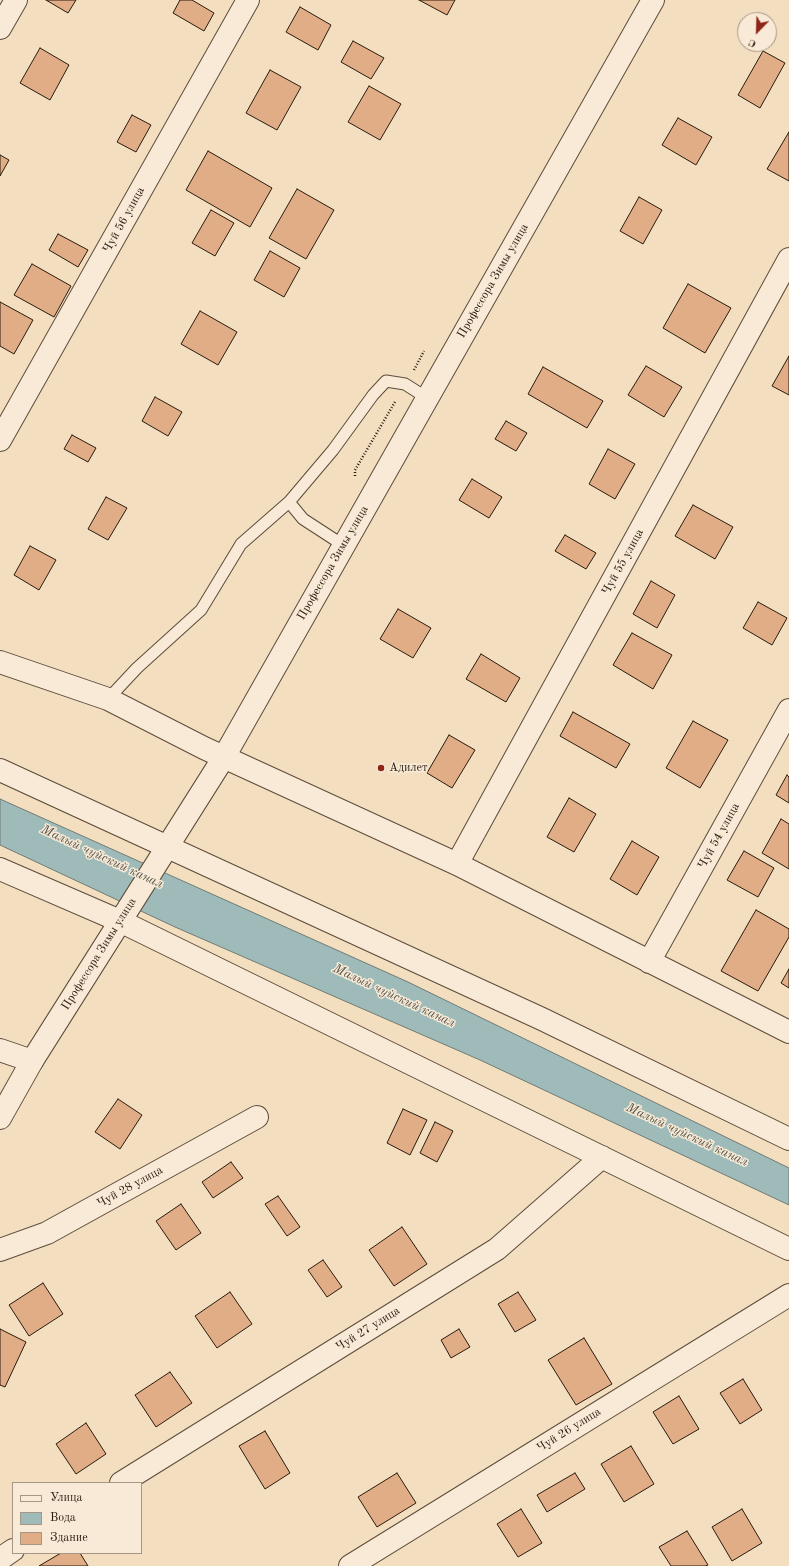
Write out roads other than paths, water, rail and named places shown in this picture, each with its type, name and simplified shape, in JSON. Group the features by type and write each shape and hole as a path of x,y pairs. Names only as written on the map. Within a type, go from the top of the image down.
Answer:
{"street":[{"path":"0,28 16,0"},
{"name":"Чуй 56 улица","path":"0,440 248,0"},
{"name":"Профессора Зимы улица","path":"0,1118 32,1061 224,757 653,0"},
{"name":"Чуй 55 улица","path":"456,864 789,259"},
{"path":"0,662 108,700 224,757 456,864 789,1032"},
{"name":"Чуй 54 улица","path":"649,962 789,710"},
{"path":"0,770 542,1019 789,1139"},
{"path":"0,869 120,921 789,1249"},
{"path":"0,1050 32,1061"},
{"name":"Чуй 28 улица","path":"0,1250 47,1233 257,1117"},
{"name":"Чуй 27 улица","path":"123,1482 497,1249 602,1157"},
{"name":"Чуй 26 улица","path":"350,1566 789,1295"},
{"path":"0,1559 12,1551"}],"lane":[{"path":"108,700 137,668 201,610 241,544 289,502 333,450 373,395 386,381 405,384 427,398"},
{"path":"289,502 303,519 343,545"}],"water":[{"name":"Малый чуйский канал","path":"0,799 408,982 789,1168 789,1205 480,1060 175,927 0,845"}],"place":[{"name":"Адилет","path":"381,768"}]}
